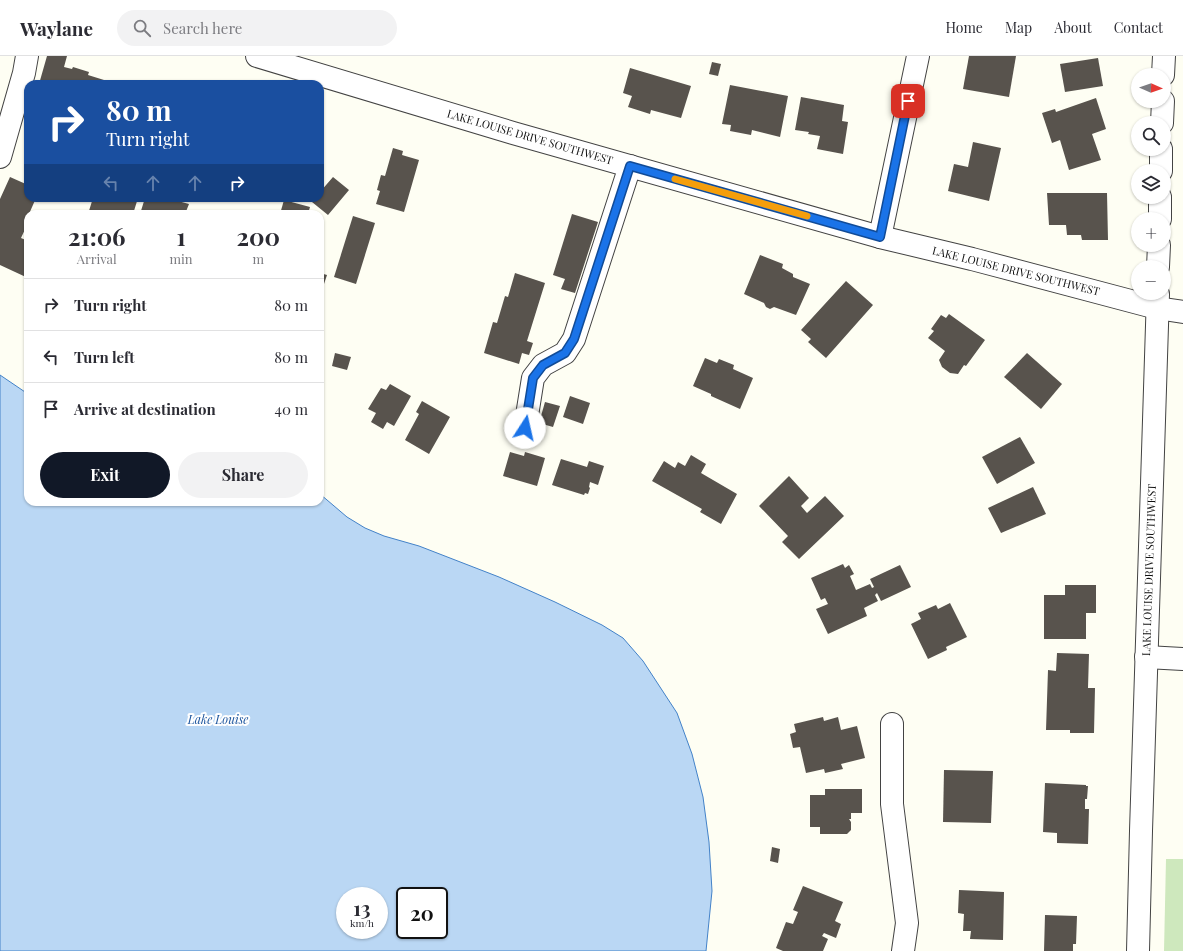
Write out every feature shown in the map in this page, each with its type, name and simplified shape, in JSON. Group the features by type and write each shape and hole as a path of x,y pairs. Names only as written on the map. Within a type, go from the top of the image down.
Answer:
{"street":[{"path":"0,157 24,73 27,56"},
{"name":"LAKE LOUISE DRIVE SOUTHWEST","path":"257,56 513,133 880,237 1131,294"},
{"path":"880,237 918,56"},
{"path":"1163,68 1164,56"},
{"path":"525,428 533,378 543,365 565,353 574,339 630,166"},
{"path":"1158,300 1183,312"},
{"name":"LAKE LOUISE DRIVE SOUTHWEST","path":"1138,951 1158,300"},
{"path":"1146,657 1183,659"},
{"path":"892,724 892,804 907,923 903,951"}],"green space":[{"path":"1166,859 1183,859 1183,951 1164,951"}],"water":[{"name":"Lake Louise","path":"0,375 24,391 24,506 324,506 324,497 347,517 365,528 384,536 419,546 499,577 602,625 623,638 643,661 677,713 692,754 703,797 709,842 712,891 706,951 0,951"}],"building":[{"path":"47,56 67,56 64,67 72,69 73,67 89,72 88,75 104,80 40,80"},
{"path":"969,56 1016,56 1009,97 963,89"},
{"path":"1098,58 1103,86 1065,92 1060,64"},
{"path":"712,62 721,64 718,76 709,74"},
{"path":"630,68 691,86 681,118 651,110 650,114 628,107 632,96 623,93"},
{"path":"730,85 788,96 780,137 752,130 751,135 730,131 731,125 722,124"},
{"path":"801,97 844,105 842,121 848,122 843,154 817,149 820,136 808,134 809,132 795,130"},
{"path":"1096,98 1106,129 1092,134 1101,160 1069,170 1060,140 1052,143 1042,113 1055,109 1056,112"},
{"path":"973,142 1001,148 989,201 948,191 954,164 968,167"},
{"path":"393,148 403,151 402,155 419,160 404,212 376,204 380,191 377,190 381,175 385,176"},
{"path":"10,177 24,183 24,202 34,202 31,210 24,210 24,232 21,238 24,239 24,276 0,265 0,199"},
{"path":"333,177 349,190 328,215 324,210 312,202 324,202 324,187"},
{"path":"1047,193 1107,193 1108,240 1082,240 1081,235 1067,235 1066,225 1049,225"},
{"path":"92,202 137,202 134,210 89,210"},
{"path":"144,202 182,202 189,204 187,210 141,210"},
{"path":"283,202 291,202 310,207 309,210 281,210"},
{"path":"572,214 598,222 575,293 561,289 565,279 553,275"},
{"path":"353,216 375,223 356,284 334,277"},
{"path":"760,255 783,264 782,268 793,274 793,277 810,284 796,315 774,307 770,309 766,307 764,303 744,294"},
{"path":"515,273 545,283 527,341 533,343 529,355 522,353 519,364 484,353 493,322 497,323 505,296 508,297"},
{"path":"324,274 327,275 324,284"},
{"path":"846,281 873,305 826,358 808,342 811,339 801,330"},
{"path":"949,314 985,340 966,366 964,365 958,374 950,373 942,367 939,360 945,351 928,338 934,331 931,329 941,315 946,318"},
{"path":"335,353 351,357 347,370 332,366"},
{"path":"1027,353 1062,384 1041,409 1004,377"},
{"path":"705,358 717,363 719,359 734,365 733,369 753,378 740,409 693,386"},
{"path":"390,384 411,396 394,426 387,422 383,429 371,422 376,413 368,409 381,388 386,390"},
{"path":"570,396 590,403 583,424 563,417"},
{"path":"422,401 450,417 429,454 405,440 419,414 416,412"},
{"path":"545,402 560,406 553,427 539,423"},
{"path":"1020,437 1035,463 997,484 982,457"},
{"path":"510,452 524,456 525,452 545,458 537,486 503,476"},
{"path":"691,455 706,464 701,473 737,494 721,524 700,512 702,509 652,481 664,461 675,468 678,462 685,466"},
{"path":"561,459 587,467 589,461 604,466 598,485 590,482 588,494 585,493 584,495 552,485"},
{"path":"789,476 809,498 801,506 807,513 825,496 844,516 799,559 782,542 788,536 759,506"},
{"path":"1033,487 1046,514 1001,533 988,508"},
{"path":"843,564 845,568 849,565 854,574 850,576 856,590 870,584 872,588 874,587 870,579 900,565 911,587 881,601 877,593 875,595 878,601 864,608 867,616 828,634 816,609 828,604 825,598 821,600 811,578"},
{"path":"1065,585 1096,585 1096,613 1086,613 1086,639 1044,639 1044,595 1065,595"},
{"path":"950,603 967,637 946,647 947,650 928,659 911,624 921,619 918,613 936,605 938,609"},
{"path":"1057,653 1089,654 1088,688 1095,688 1094,733 1070,733 1070,730 1046,730 1048,670 1056,671"},
{"path":"823,717 824,721 838,717 841,730 857,726 865,758 841,764 843,769 825,773 824,769 806,773 800,747 793,748 790,734 796,732 794,724"},
{"path":"944,770 993,771 991,823 943,822"},
{"path":"1045,783 1088,786 1087,799 1085,799 1085,809 1089,809 1088,844 1057,843 1057,833 1043,832"},
{"path":"825,789 862,789 862,813 851,813 851,819 849,819 851,822 851,830 847,834 820,834 820,827 810,827 810,795 825,795"},
{"path":"772,847 780,849 778,863 770,861"},
{"path":"803,886 843,902 835,921 841,924 836,938 824,933 822,936 828,939 823,951 783,951 776,948 786,922 793,924 798,912 793,910"},
{"path":"959,890 1004,892 1003,940 970,939 971,931 963,931 964,914 958,913"},
{"path":"1045,915 1077,916 1076,944 1073,944 1073,951 1044,951"}],"slow traffic":[{"path":"675,179 807,216"}],"route":[{"path":"525,428 533,378 543,365 565,353 574,339 630,166 880,237 908,101"}]}
